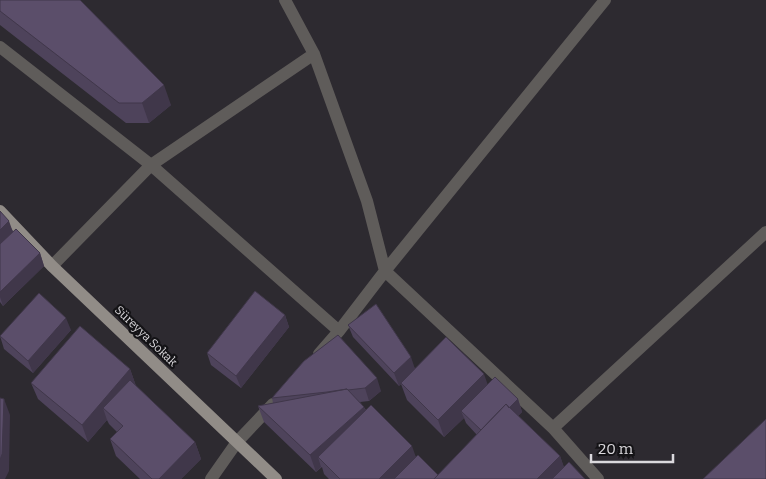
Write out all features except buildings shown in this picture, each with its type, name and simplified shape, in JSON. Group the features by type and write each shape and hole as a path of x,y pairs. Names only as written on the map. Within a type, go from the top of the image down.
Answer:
{"main road":[{"name":"Süreyya Sokak","path":"0,211 52,266 276,479"}],"street":[{"path":"285,0 314,54 367,201 385,271 553,428 598,479"},
{"path":"308,366 340,331 385,271 604,0"},
{"path":"0,47 151,165 340,331"},
{"path":"52,266 151,165 314,54"},
{"path":"553,428 766,232"},
{"path":"211,479 237,442 282,394"}]}
